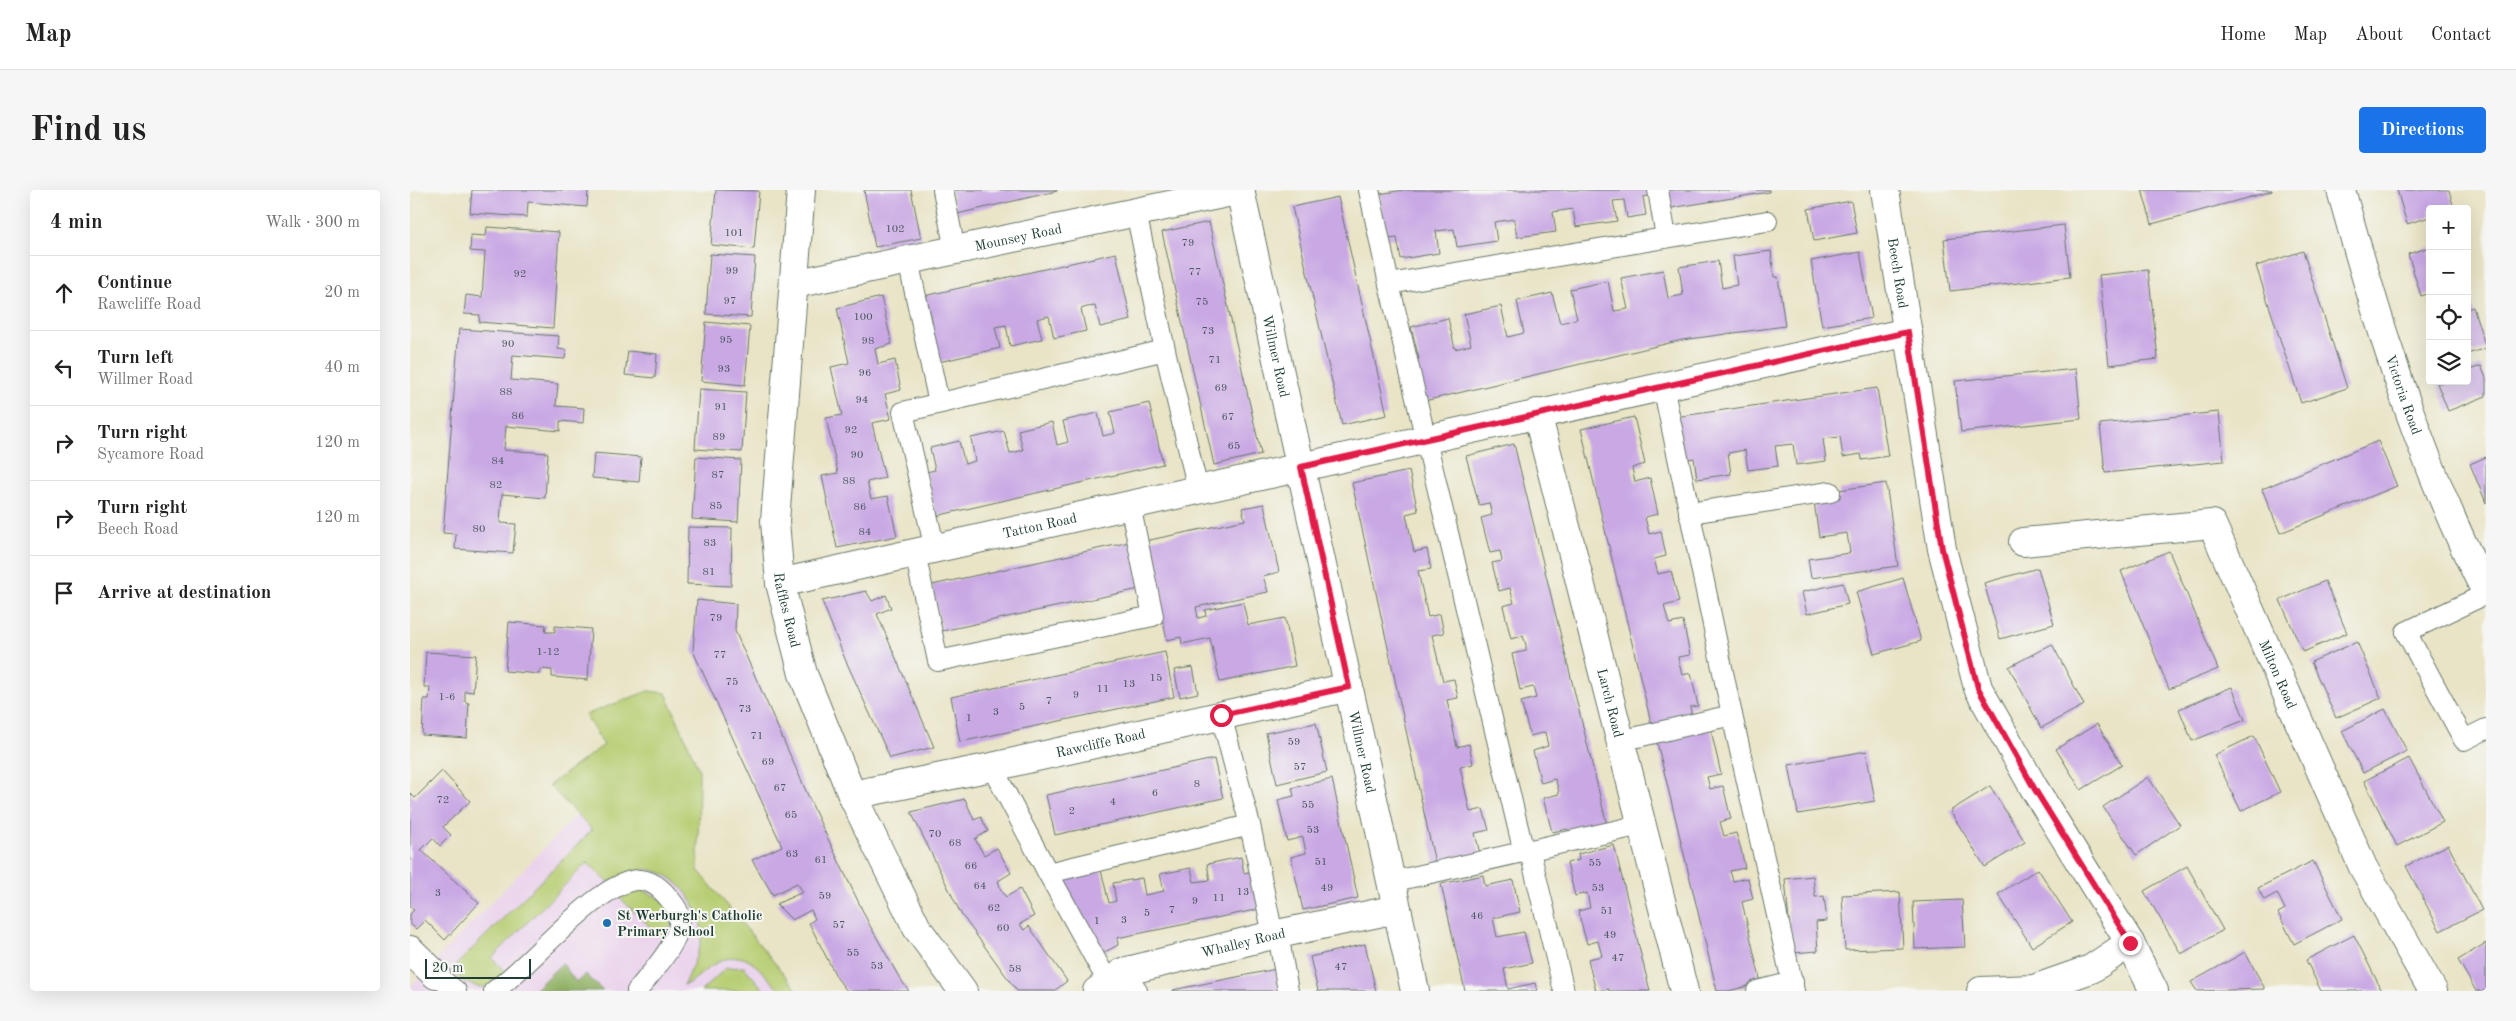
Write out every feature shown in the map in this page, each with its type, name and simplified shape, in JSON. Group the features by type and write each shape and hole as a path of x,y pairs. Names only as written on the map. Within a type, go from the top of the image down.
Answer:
{"street":[{"name":"Raffles Road","path":"801,190 775,521 780,583 803,674 852,795 917,928 963,991"},
{"name":"Mounsey Road","path":"794,284 1240,190"},
{"name":"Willmer Road","path":"1240,190 1415,991"},
{"name":"Beech Road","path":"1884,190 1942,549 1978,688 2034,788 2130,943 2154,991"},
{"name":"Victoria Road","path":"2341,190 2402,393 2466,553 2486,593"},
{"name":"Tatton Road","path":"780,583 1908,332"},
{"name":"Larch Road","path":"1537,414 1684,991"},
{"name":"Milton Road","path":"2023,542 2212,524 2364,868 2432,991"},
{"name":"Rawcliffe Road","path":"852,795 992,767 1349,687"},
{"name":"Whalley Road","path":"1116,984 1275,935 1397,909"},
{"path":"1981,991 2034,989 2091,970 2130,943"},
{"path":"410,950 446,983"}],"lane":[{"path":"942,190 955,250"},
{"path":"1369,190 1388,284 1527,853 1564,991"},
{"path":"1658,190 1666,237"},
{"path":"1136,212 1165,350 1198,490"},
{"path":"1388,284 1767,221"},
{"path":"908,260 939,404"},
{"path":"1130,505 1153,616 938,661 925,551 903,412 1165,350"},
{"path":"1663,386 1732,715 1793,987 1757,991"},
{"path":"1689,514 1830,492"},
{"path":"2486,593 2406,632 2464,740 2486,729"},
{"path":"1221,715 1250,825 1288,991"},
{"path":"1620,741 1732,715"},
{"path":"992,767 1048,873 1116,984"},
{"path":"1048,873 1250,825"},
{"path":"1391,882 1527,853 1641,825"},
{"path":"494,991 509,980 586,908 613,887 639,880 653,883 665,893 677,909 680,930 670,947 637,991"}],"shaded area":[{"name":"St Werburgh's Catholic Primary School","path":"585,806 662,829 799,991 410,991 410,987"}],"green space":[{"path":"648,691 666,693 699,770 698,870 798,991 780,991 755,965 739,957 719,962 693,981 684,985 701,941 699,917 686,892 676,882 653,870 637,871 608,882 587,863 492,958 511,978 486,987 479,987 465,982 451,970 592,830 549,785 604,745 585,715"},
{"path":"640,888 675,907 667,943 620,898 629,891"},
{"path":"562,963 576,982 586,974 603,991 533,991"},
{"path":"744,967 765,991 701,991 726,968"}],"building":[{"path":"472,190 588,190 587,207 528,202 527,217 470,213"},
{"path":"716,190 759,191 754,249 711,245"},
{"path":"864,190 911,190 921,238 875,247"},
{"path":"951,190 1057,190 1057,191 957,214"},
{"path":"1404,190 1653,190 1654,195 1643,197 1646,215 1627,218 1624,200 1613,201 1617,221 1576,227 1573,209 1553,212 1556,232 1517,237 1514,219 1494,222 1497,241 1457,247 1454,229 1436,231 1439,253 1401,259 1397,238 1387,239 1379,194"},
{"path":"1668,190 1769,190 1769,192 1671,208"},
{"path":"2142,190 2272,190 2272,191 2152,224"},
{"path":"2397,190 2449,190 2453,205 2426,205 2426,218 2407,224"},
{"path":"1338,197 1387,415 1342,425 1292,207"},
{"path":"1851,201 1857,233 1814,241 1808,209"},
{"path":"1209,222 1261,454 1214,465 1162,232"},
{"path":"2064,225 2070,277 1950,291 1944,239"},
{"path":"487,227 559,232 553,328 479,322 480,315 464,314 466,295 482,297 485,252 470,251 471,235 486,236"},
{"path":"2426,248 2426,294 2421,296 2408,254"},
{"path":"1771,251 1774,277 1778,277 1785,326 1682,340 1420,402 1410,360 1419,359 1411,327 1448,318 1455,349 1471,345 1464,314 1501,306 1508,337 1524,333 1517,301 1552,293 1560,323 1577,319 1570,289 1608,281 1614,311 1628,309 1621,278 1663,270 1668,298 1683,295 1679,267 1718,261 1722,288 1737,285 1733,256"},
{"path":"2303,251 2347,388 2301,403 2256,266"},
{"path":"1860,252 1872,318 1822,326 1811,261"},
{"path":"1116,253 1131,320 1100,327 1095,306 1087,307 1081,309 1086,331 1054,338 1049,316 1037,319 1042,339 1010,346 1006,325 995,327 1000,348 939,362 924,296"},
{"path":"710,254 755,257 751,317 706,314"},
{"path":"2148,270 2158,359 2109,365 2099,275"},
{"path":"881,297 892,344 875,349 878,364 895,360 901,390 885,394 891,419 872,423 885,478 867,482 871,499 888,496 897,536 837,548 822,476 838,473 826,418 842,415 831,367 849,363 837,308"},
{"path":"2473,307 2486,348 2471,353 2471,340 2471,308"},
{"path":"706,322 750,326 745,385 701,381"},
{"path":"459,329 559,336 558,349 566,350 565,359 513,355 511,380 558,384 556,406 584,408 583,423 560,421 560,431 506,426 504,450 548,453 545,498 502,494 500,523 516,524 513,553 455,549 456,534 443,533"},
{"path":"628,351 657,354 655,378 625,375"},
{"path":"2481,366 2486,378 2486,396 2448,411 2438,385 2471,385 2471,370"},
{"path":"2076,369 2081,419 1961,432 1955,381"},
{"path":"1877,388 1888,456 1862,460 1861,454 1843,457 1840,437 1823,439 1826,461 1796,465 1793,444 1775,446 1778,466 1748,470 1745,450 1728,453 1731,474 1697,479 1694,458 1682,460 1675,417"},
{"path":"699,389 746,392 742,452 695,449"},
{"path":"1149,403 1163,464 936,516 926,472 935,470 930,448 959,441 965,464 975,461 971,438 1004,431 1010,453 1016,452 1023,450 1018,430 1052,422 1057,445 1068,442 1063,421 1098,413 1103,436 1115,433 1110,412"},
{"path":"2219,412 2224,461 2105,473 2100,424"},
{"path":"1634,417 1645,464 1632,468 1635,482 1650,478 1658,514 1645,517 1649,534 1661,531 1666,556 1654,559 1658,574 1671,571 1679,602 1664,606 1669,624 1683,621 1690,655 1678,657 1682,675 1691,673 1698,706 1690,707 1692,717 1652,727 1581,429"},
{"path":"2378,441 2397,486 2280,533 2262,489"},
{"path":"1514,444 1607,825 1569,834 1568,829 1552,832 1543,798 1559,794 1558,788 1555,779 1541,783 1533,751 1548,746 1545,732 1530,736 1521,702 1536,698 1533,687 1520,690 1512,654 1526,651 1526,645 1523,636 1511,639 1503,606 1514,603 1510,588 1499,591 1492,563 1502,561 1500,551 1490,553 1481,518 1492,515 1489,503 1479,505 1466,456"},
{"path":"594,453 641,457 639,482 592,478"},
{"path":"696,457 741,460 738,522 692,519"},
{"path":"2486,457 2486,503 2470,464"},
{"path":"1409,471 1418,511 1406,514 1414,552 1427,549 1431,569 1418,571 1428,617 1440,614 1444,633 1432,635 1443,681 1454,679 1458,698 1447,700 1457,747 1469,744 1473,764 1460,767 1470,812 1483,809 1489,830 1475,833 1480,854 1435,863 1352,483"},
{"path":"1886,483 1898,566 1811,578 1808,559 1850,553 1847,533 1819,537 1814,501 1840,498 1839,490"},
{"path":"1264,504 1279,572 1263,576 1268,592 1196,607 1198,618 1206,616 1205,610 1243,602 1248,625 1285,618 1295,666 1220,682 1210,638 1182,644 1181,637 1167,640 1145,541 1245,520 1242,508"},
{"path":"688,527 732,528 731,586 687,584"},
{"path":"1134,541 1144,588 942,631 932,585"},
{"path":"2169,551 2218,669 2169,689 2121,571"},
{"path":"2038,568 2054,624 2000,639 1984,583"},
{"path":"1903,578 1921,641 1874,654 1856,592"},
{"path":"2325,581 2347,633 2303,652 2280,600"},
{"path":"1843,583 1848,604 1807,614 1802,592"},
{"path":"866,591 872,601 886,595 891,608 877,614 934,747 890,758 845,659 822,601"},
{"path":"697,600 736,604 735,631 818,818 869,924 909,991 847,991 837,978 809,923 815,919 811,910 792,920 776,904 803,892 797,883 773,895 752,860 782,846 693,651"},
{"path":"509,622 546,625 545,632 555,632 555,626 591,629 588,680 552,677 552,670 540,669 540,674 505,671"},
{"path":"2357,642 2381,698 2336,718 2311,662"},
{"path":"2052,644 2084,705 2041,728 2009,667"},
{"path":"426,652 476,655 473,692 465,691 465,702 469,703 467,738 422,735 424,699 429,699 430,687 424,687"},
{"path":"1165,652 1174,697 960,742 951,697"},
{"path":"1193,667 1198,693 1180,697 1174,670"},
{"path":"2232,687 2245,720 2192,741 2179,709"},
{"path":"2385,709 2407,751 2363,773 2342,731"},
{"path":"1316,723 1327,772 1277,784 1266,733"},
{"path":"2097,724 2122,765 2081,790 2056,749"},
{"path":"1710,726 1721,774 1707,777 1710,789 1723,786 1731,819 1720,822 1724,836 1736,833 1741,849 1745,868 1730,871 1733,881 1748,878 1753,899 1742,902 1761,983 1728,991 1717,991 1656,738"},
{"path":"2254,736 2280,792 2241,811 2214,755"},
{"path":"1866,751 1875,801 1798,814 1789,765"},
{"path":"2409,758 2443,822 2397,846 2364,781"},
{"path":"1214,759 1223,798 1055,835 1046,795"},
{"path":"442,771 470,801 443,827 451,835 440,846 433,838 421,850 479,903 445,940 425,920 416,929 410,924 410,914 414,910 410,907 410,793 415,798"},
{"path":"2148,777 2180,825 2136,855 2103,807"},
{"path":"1332,779 1358,898 1303,910 1291,857 1306,853 1303,837 1287,841 1278,800 1294,796 1292,788"},
{"path":"1990,786 2025,842 1985,867 1950,811"},
{"path":"965,799 974,820 981,817 988,831 975,839 984,855 997,848 1011,873 998,881 1001,890 1006,897 1020,889 1034,916 1020,924 1024,930 1029,926 1067,981 1054,991 1017,991 961,914 911,812"},
{"path":"1614,845 1650,991 1609,991 1609,989 1596,991 1592,976 1588,959 1602,956 1598,941 1587,944 1578,911 1590,908 1587,893 1575,896 1567,863 1579,860 1578,854"},
{"path":"2448,845 2482,910 2440,931 2406,866"},
{"path":"1241,857 1244,873 1253,871 1260,909 1117,938 1118,945 1099,955 1060,876 1100,866 1109,903 1116,901 1113,883 1142,878 1145,895 1164,891 1160,874 1191,868 1194,882 1210,880 1207,864"},
{"path":"2313,861 2342,919 2294,944 2278,913 2285,909 2277,893 2264,900 2258,888"},
{"path":"2187,866 2223,930 2181,954 2144,891"},
{"path":"2038,869 2072,922 2032,947 1998,894"},
{"path":"1483,875 1485,886 1513,880 1520,912 1493,918 1497,937 1524,932 1532,963 1504,969 1508,989 1535,983 1537,991 1465,991 1441,884"},
{"path":"1813,876 1815,897 1824,896 1827,921 1816,922 1818,951 1792,953 1785,879"},
{"path":"1900,892 1903,948 1845,950 1842,895"},
{"path":"1962,900 1965,947 1915,949 1913,902"},
{"path":"2354,935 2382,991 2321,991 2306,960"},
{"path":"2486,943 2486,991 2476,991 2458,960"},
{"path":"1365,944 1376,991 1318,991 1310,957"},
{"path":"2245,952 2265,989 2197,991 2191,982"},
{"path":"1276,969 1280,991 1173,991 1173,990"}],"place":[{"name":"St Werburgh's Catholic Primary School","path":"607,923"}],"route":[{"path":"1221,715 1349,687 1301,467 1908,332 1942,549 1978,688 2034,788 2130,943"}]}
